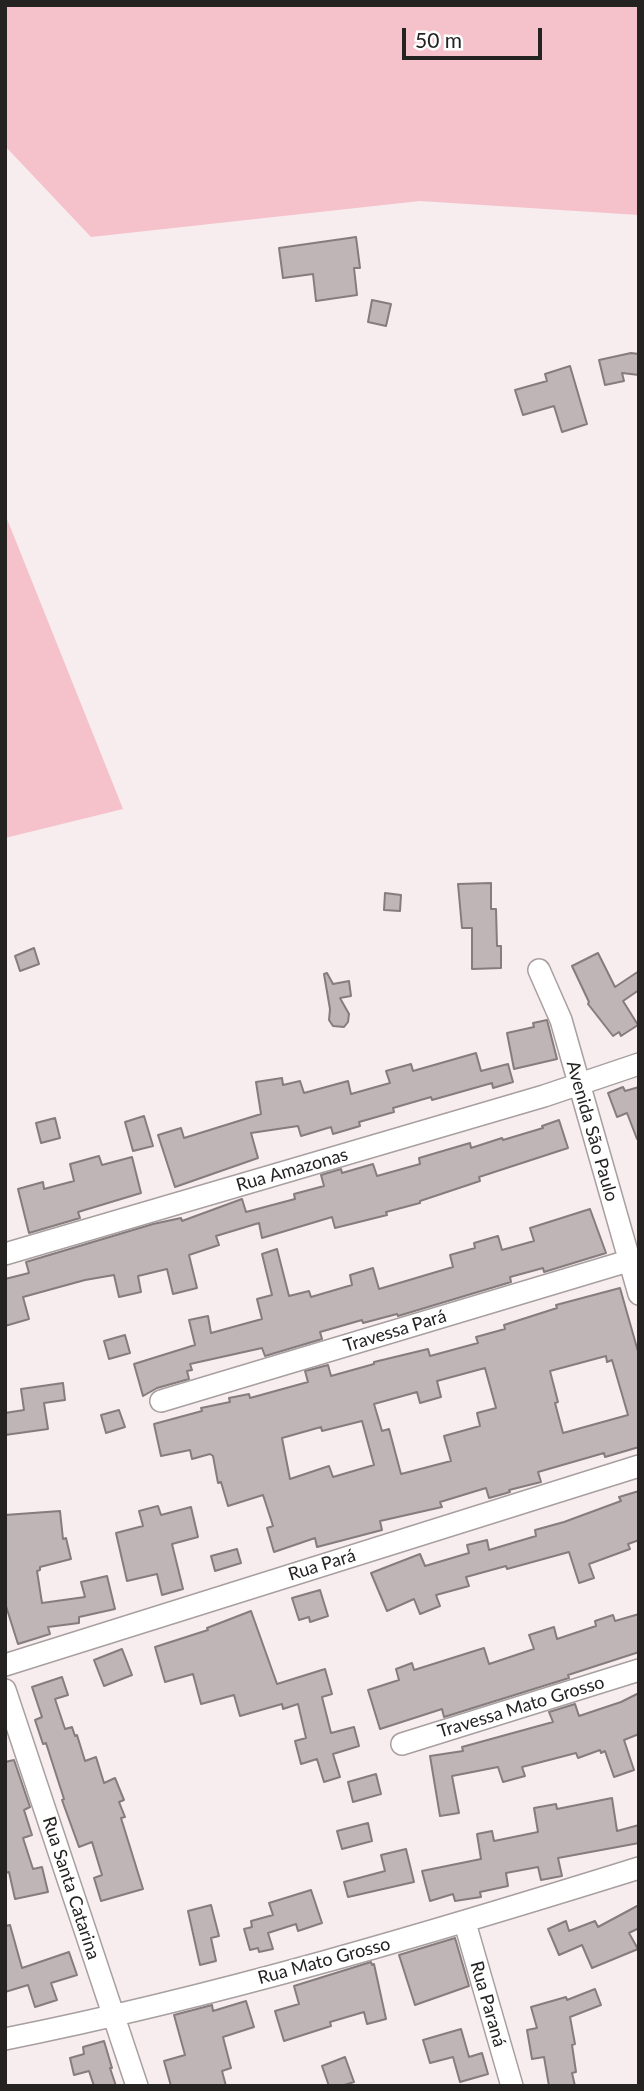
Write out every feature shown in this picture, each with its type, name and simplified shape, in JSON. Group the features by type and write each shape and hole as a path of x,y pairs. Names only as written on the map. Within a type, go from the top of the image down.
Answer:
{"street":[{"name":"Avenida São Paulo","path":"539,970 561,1020 639,1294"},
{"name":"Rua Amazonas","path":"5,1254 639,1064"},
{"name":"Travessa Pará","path":"161,1401 628,1261"},
{"name":"Rua Pará","path":"5,1665 639,1466"},
{"name":"Travessa Mato Grosso","path":"402,1744 639,1670"},
{"name":"Rua Santa Catarina","path":"5,1690 137,2086"},
{"name":"Rua Mato Grosso","path":"5,2039 114,2017 465,1923 639,1868"},
{"name":"Rua Paraná","path":"465,1923 512,2086"}],"shaded area":[{"path":"5,5 639,5 639,215 420,201 91,237 5,146"},
{"path":"5,514 123,809 5,838"}],"building":[{"path":"356,237 360,268 354,268 357,295 316,301 313,274 283,278 279,248"},
{"path":"372,300 391,304 386,326 368,322"},
{"path":"631,353 639,354 639,375 622,373 624,381 605,385 599,360"},
{"path":"570,366 587,424 562,432 554,406 523,415 515,390 547,381 545,374"},
{"path":"491,883 491,909 496,909 497,946 501,946 501,968 472,969 472,928 462,928 458,884"},
{"path":"385,893 401,895 400,911 384,910"},
{"path":"34,948 39,964 20,971 15,956"},
{"path":"598,953 615,987 639,971 639,990 623,1001 638,1025 621,1036 619,1032 613,1036 588,1004 572,966"},
{"path":"327,973 333,984 349,981 351,996 340,998 349,1014 344,1027 333,1026 329,1020 330,1009 324,974"},
{"path":"547,1020 557,1059 514,1069 507,1033 534,1027 533,1023"},
{"path":"476,1053 481,1071 508,1064 513,1082 493,1088 492,1083 432,1100 431,1097 393,1108 394,1112 359,1122 360,1126 333,1134 331,1127 301,1136 298,1126 251,1133 258,1158 175,1187 158,1135 181,1128 184,1138 261,1114 256,1082 282,1078 283,1085 300,1081 304,1093 348,1081 351,1094 390,1083 386,1071 411,1064 413,1071"},
{"path":"623,1087 625,1091 639,1087 639,1139 627,1113 617,1117 608,1093"},
{"path":"144,1116 153,1146 133,1151 125,1122"},
{"path":"55,1118 60,1138 41,1143 36,1123"},
{"path":"559,1120 568,1148 479,1177 480,1181 420,1203 386,1212 387,1215 335,1228 332,1217 262,1238 259,1223 216,1236 219,1245 189,1255 197,1288 173,1294 167,1269 138,1276 141,1292 119,1297 114,1275 85,1280 23,1297 29,1319 5,1326 5,1279 29,1273 26,1262 153,1224 181,1218 182,1221 242,1199 246,1212 295,1199 294,1194 324,1186 321,1175 341,1169 342,1173 373,1164 377,1176 420,1164 419,1158 470,1143 471,1148 502,1138 503,1140 543,1128 542,1126"},
{"path":"99,1156 102,1165 132,1157 141,1193 78,1212 80,1218 29,1233 18,1189 43,1182 44,1189 74,1181 70,1164"},
{"path":"590,1209 606,1253 544,1272 543,1268 510,1277 511,1282 398,1316 397,1314 363,1323 362,1320 320,1332 322,1339 265,1356 262,1348 190,1364 192,1370 187,1371 189,1379 157,1388 143,1396 134,1364 195,1345 189,1320 208,1316 211,1333 262,1319 257,1299 272,1295 262,1254 277,1249 289,1296 309,1291 311,1297 352,1285 350,1275 373,1268 379,1289 453,1267 450,1255 475,1248 474,1243 498,1236 502,1250 534,1241 530,1228"},
{"path":"620,1288 639,1355 639,1447 605,1457 604,1453 538,1472 541,1482 489,1498 486,1488 440,1502 442,1507 380,1521 382,1530 317,1547 315,1538 274,1552 267,1528 273,1526 263,1495 228,1506 221,1482 218,1483 213,1456 210,1454 192,1459 190,1450 161,1456 154,1424 202,1411 201,1408 230,1402 229,1398 249,1394 250,1398 308,1382 305,1371 328,1365 331,1376 428,1349 430,1356 478,1343 476,1337 505,1329 504,1325 557,1308 556,1305","holes":["606,1356 607,1362 612,1360 628,1415 563,1433 550,1371","485,1368 496,1408 477,1413 480,1426 444,1436 451,1461 401,1474 389,1429 382,1431 374,1404 417,1392 420,1403 441,1397 437,1381","362,1421 374,1465 333,1477 329,1466 290,1479 282,1438 321,1427 322,1431"]},
{"path":"125,1335 130,1353 109,1359 104,1341"},
{"path":"63,1383 65,1400 44,1403 48,1429 5,1435 5,1413 24,1410 21,1389"},
{"path":"119,1410 125,1427 106,1433 101,1415"},
{"path":"639,1491 639,1540 628,1544 630,1549 589,1564 594,1578 579,1583 569,1552 466,1577 469,1586 436,1595 440,1606 420,1614 414,1599 387,1611 371,1573 420,1554 425,1566 469,1553 467,1545 487,1540 489,1550 536,1536 535,1530 621,1501 619,1497"},
{"path":"158,1506 161,1515 191,1507 198,1537 172,1544 183,1589 162,1595 157,1574 127,1581 116,1533 143,1526 139,1511"},
{"path":"60,1511 63,1539 66,1538 71,1559 40,1567 37,1571 42,1603 85,1597 81,1582 107,1576 115,1609 79,1617 79,1623 48,1627 50,1634 18,1644 5,1603 5,1515"},
{"path":"237,1549 241,1563 215,1571 211,1556"},
{"path":"320,1590 328,1616 310,1622 309,1617 299,1620 292,1598"},
{"path":"251,1611 277,1684 325,1669 332,1694 322,1697 331,1733 354,1727 359,1746 333,1754 340,1777 324,1782 317,1759 301,1764 295,1741 306,1738 298,1704 283,1709 282,1704 240,1716 234,1695 201,1704 193,1674 165,1682 155,1647 208,1630 207,1628"},
{"path":"639,1614 639,1652 568,1675 569,1678 444,1717 442,1709 380,1729 368,1690 399,1680 396,1669 412,1663 414,1670 484,1648 489,1664 534,1649 529,1635 554,1627 557,1639 596,1626 595,1621 613,1615 615,1621"},
{"path":"122,1649 132,1675 104,1686 94,1660"},
{"path":"62,1677 68,1695 55,1699 65,1729 72,1727 75,1736 77,1735 85,1761 96,1757 104,1783 115,1778 124,1800 119,1802 125,1817 121,1818 143,1889 101,1901 94,1878 102,1875 92,1842 79,1847 46,1743 43,1744 35,1720 42,1717 32,1687"},
{"path":"639,1693 639,1734 624,1740 634,1770 614,1777 605,1751 601,1753 600,1750 578,1758 576,1753 522,1767 525,1776 503,1782 498,1767 452,1776 459,1813 440,1816 430,1756 463,1751 462,1747 553,1722 549,1712 575,1704 579,1716"},
{"path":"14,1760 30,1807 24,1810 32,1835 23,1838 33,1869 42,1867 48,1892 15,1899 9,1872 5,1873 5,1762"},
{"path":"376,1774 381,1794 353,1802 348,1782"},
{"path":"612,1798 617,1831 639,1825 639,1843 558,1858 562,1876 541,1880 538,1867 506,1873 508,1886 480,1892 481,1897 455,1901 453,1894 430,1901 422,1871 481,1859 477,1834 492,1831 494,1841 538,1832 534,1808 556,1804 557,1809"},
{"path":"368,1823 372,1841 342,1849 337,1831"},
{"path":"406,1849 414,1882 348,1897 344,1882 385,1871 381,1855"},
{"path":"311,1890 322,1923 298,1931 296,1924 268,1933 273,1949 259,1952 258,1948 250,1950 244,1929 252,1927 251,1921 273,1915 269,1903"},
{"path":"211,1905 219,1936 211,1938 216,1961 200,1965 188,1911"},
{"path":"639,1905 639,1928 629,1933 638,1949 592,1968 582,1945 559,1955 548,1929 566,1921 569,1931 595,1921 598,1927"},
{"path":"10,1925 22,1968 69,1952 77,1975 51,1983 57,2000 35,2007 28,1985 5,1992 5,1926"},
{"path":"455,1938 469,1986 415,2005 399,1955"},
{"path":"371,1962 374,1964 386,2019 367,2024 364,2012 330,2022 331,2026 284,2041 275,2011 299,2004 294,1986"},
{"path":"595,1989 601,2005 570,2017 575,2044 572,2045 576,2072 572,2073 575,2086 549,2086 544,2057 532,2059 527,2030 537,2028 531,2007 566,1997 567,2000"},
{"path":"246,2001 254,2027 223,2037 231,2068 222,2071 226,2086 171,2086 164,2061 185,2055 174,2015 212,2005 213,2011"},
{"path":"461,2029 469,2057 482,2053 488,2074 460,2082 453,2057 430,2063 423,2040"},
{"path":"104,2041 116,2086 94,2086 89,2071 74,2075 70,2058 84,2054 83,2047"},
{"path":"345,2057 354,2082 329,2086 322,2066"}]}
